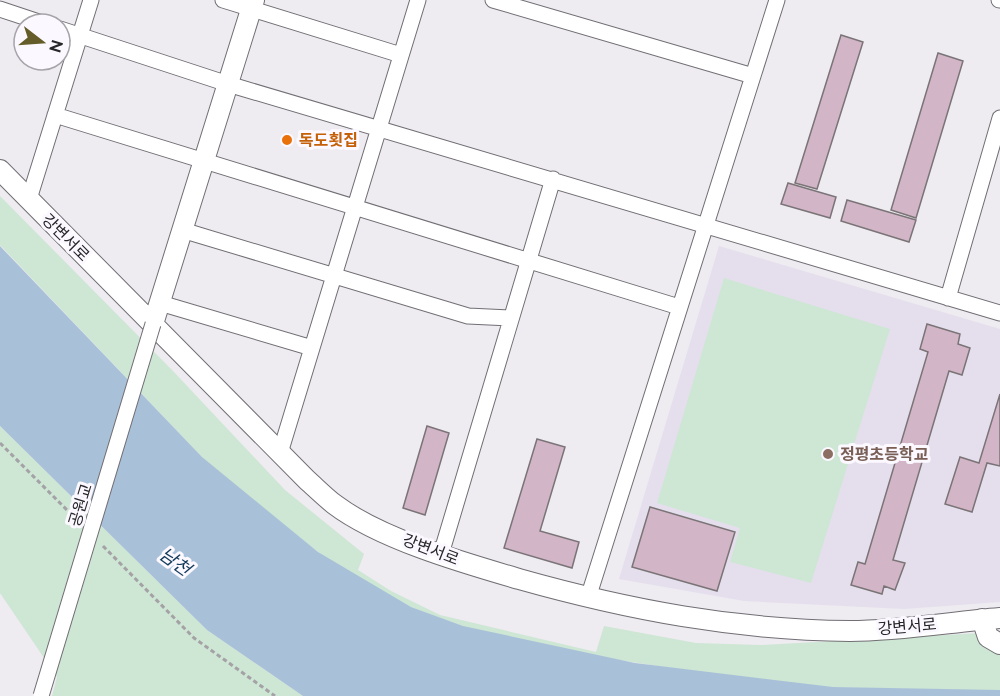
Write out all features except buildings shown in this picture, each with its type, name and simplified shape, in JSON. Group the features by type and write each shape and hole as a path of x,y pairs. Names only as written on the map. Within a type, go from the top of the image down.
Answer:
{"street":[{"path":"29,200 92,0"},
{"path":"223,0 253,4 401,55"},
{"path":"280,453 418,0"},
{"path":"493,0 753,76"},
{"path":"588,598 777,0"},
{"path":"153,324 253,4"},
{"path":"72,33 228,84 1000,313"},
{"path":"55,115 679,307"},
{"path":"948,298 1000,118"},
{"name":"강변서로","path":"0,171 280,453 335,505 364,522 441,554 588,598 709,622 852,631 991,619"},
{"path":"441,554 553,179"},
{"path":"182,230 468,316 511,318"},
{"path":"160,303 312,348"},
{"name":"공원교","path":"41,696 153,324"},
{"path":"991,619 988,637 1000,644"}],"path":[{"path":"0,443 81,524"},
{"path":"97,540 194,638 275,696"}],"shaded area":[{"name":"정평초등학교","path":"719,246 1000,329 1000,602 904,609 744,601 619,579"}],"green space":[{"path":"0,196 173,371 285,490 364,554 358,570 391,591 440,615 596,652 604,626 696,643 761,645 1000,632 1000,691 818,687 683,670 613,659 470,629 408,606 331,562 219,475 0,245"},
{"path":"724,278 890,329 811,583 730,562 740,528 657,503"},
{"path":"0,426 207,630 303,696 52,696 57,677 0,593"}],"water":[{"name":"남천","path":"0,246 202,457 318,552 411,607 463,626 635,663 833,687 1000,690 1000,696 303,696 207,630 0,426"}],"place":[{"name":"독도횟집","path":"287,140"},
{"name":"정평초등학교","path":"828,454"}]}
